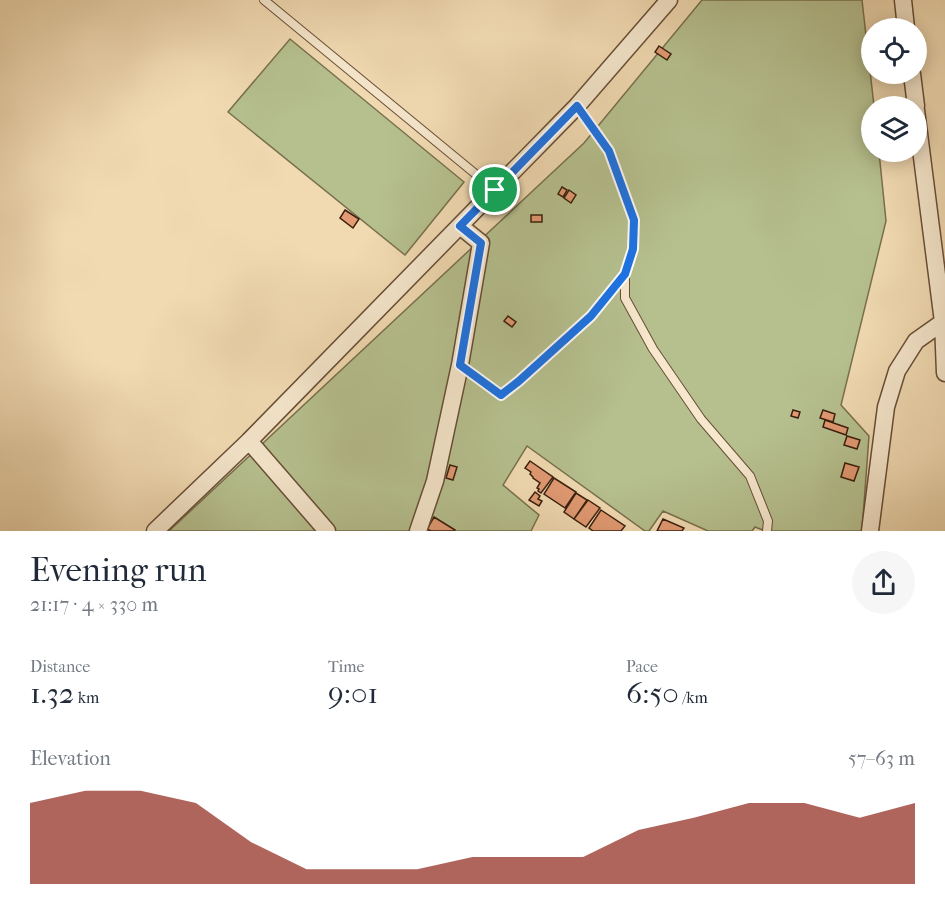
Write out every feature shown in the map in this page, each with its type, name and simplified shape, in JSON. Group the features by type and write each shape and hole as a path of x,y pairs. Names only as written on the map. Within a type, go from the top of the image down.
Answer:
{"street":[{"path":"155,531 249,441 577,106 669,0"},
{"path":"903,0 905,18"},
{"path":"923,162 943,322 945,373"},
{"path":"418,531 435,481 460,365 481,243 460,226"},
{"path":"870,531 886,407 897,371 916,341 943,322"},
{"path":"249,441 327,531"}],"lane":[{"path":"264,0 495,190"},
{"path":"577,106 609,151 634,220 633,249 625,274 625,298 653,349 701,419 750,476 768,521 767,531"},
{"path":"460,365 501,395 591,316 625,274"}],"green space":[{"path":"702,0 862,0 864,18 861,18 861,84 872,84 873,96 861,96 861,162 880,162 886,221 841,405 869,436 862,531 765,531 755,527 752,531 708,531 663,511 649,531 645,531 527,446 503,485 539,515 531,531 169,531 584,143"},
{"path":"290,39 464,182 405,255 228,112"}],"building":[{"path":"659,46 671,54 667,60 655,52"},
{"path":"562,187 567,190 563,197 558,194"},
{"path":"569,190 576,195 571,203 564,198"},
{"path":"345,210 359,219 353,228 340,218"},
{"path":"531,215 542,215 542,222 531,222"},
{"path":"508,316 516,322 512,327 504,321"},
{"path":"793,410 800,412 798,418 791,416"},
{"path":"823,410 835,414 833,422 820,418"},
{"path":"825,420 848,428 846,435 823,427"},
{"path":"847,436 860,440 857,449 844,445"},
{"path":"530,461 553,477 541,493 537,488 540,483 525,468"},
{"path":"845,463 859,467 854,481 841,477"},
{"path":"450,465 457,467 453,480 446,478"},
{"path":"554,478 576,492 565,508 544,494"},
{"path":"535,492 540,496 538,499 542,501 539,506 529,500"},
{"path":"576,493 587,500 574,519 564,512"},
{"path":"588,500 600,508 586,527 574,519"},
{"path":"601,510 625,526 621,531 593,531 589,528"},
{"path":"434,517 455,530 431,531 427,529"},
{"path":"663,519 684,528 682,531 657,531"}],"route":[{"path":"577,106 609,151 634,220 633,249 625,274 591,316 501,395 460,365 481,243 460,226 495,190 577,106"}]}
